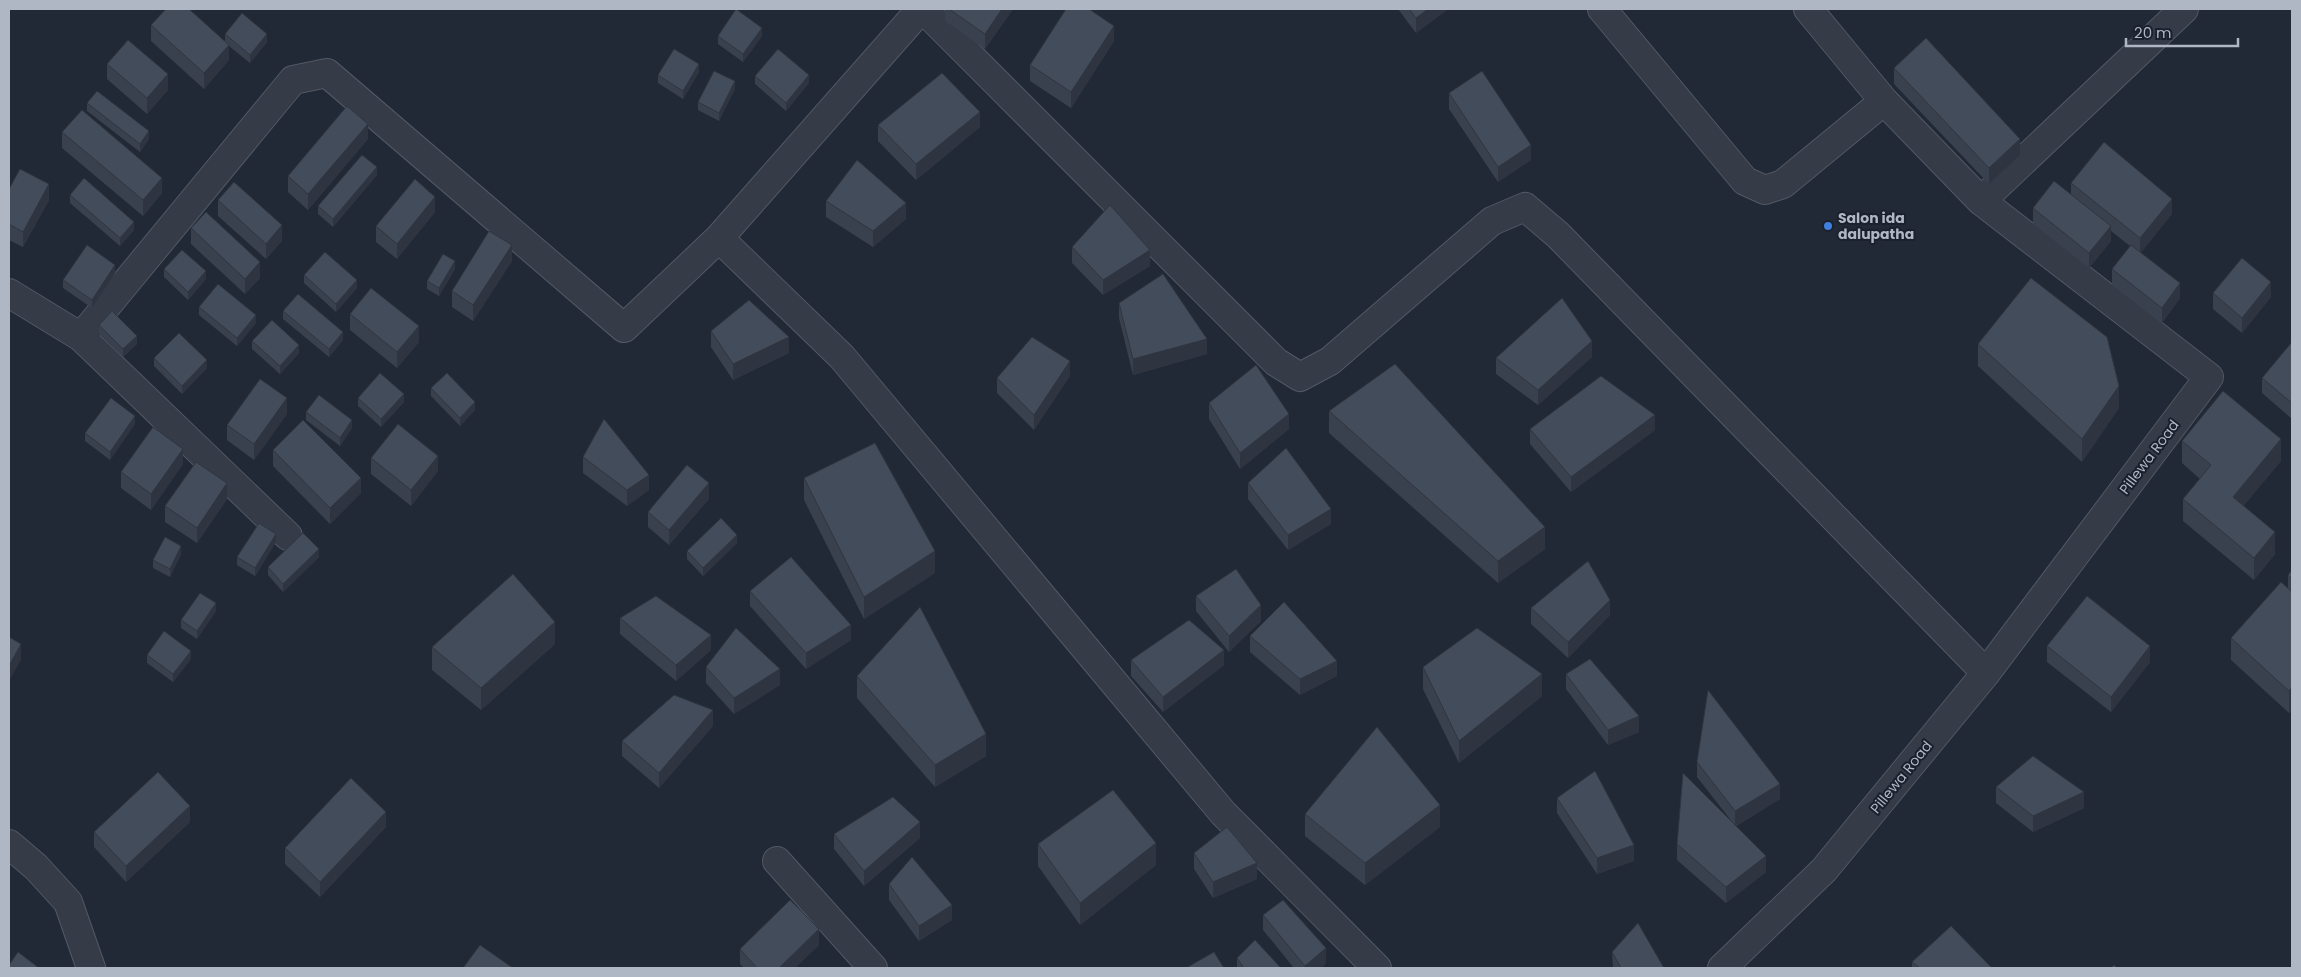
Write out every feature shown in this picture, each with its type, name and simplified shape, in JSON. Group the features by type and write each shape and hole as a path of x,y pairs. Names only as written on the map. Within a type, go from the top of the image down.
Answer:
{"street":[{"path":"81,337 293,80 327,73 624,328 719,238 922,9 1276,362 1300,377 1330,362 1492,221 1524,207 1558,235 1986,673"},
{"path":"1602,9 1745,181 1765,190 1783,184 1884,101"},
{"path":"1808,9 1884,101 1981,201 2184,9"},
{"name":"Pillewa Road","path":"1722,968 1824,870 1986,673 2209,377 1981,201"},
{"path":"719,238 842,357 1223,813 1377,968"},
{"path":"9,293 81,337 288,536"},
{"path":"9,844 36,867 68,902 91,968"},
{"path":"776,861 873,968"}],"building":[{"path":"166,9 189,9 229,45 204,73 151,25"},
{"path":"736,9 762,28 743,54 718,36"},
{"path":"949,9 1002,9 985,34"},
{"path":"1066,9 1089,9 1114,26 1071,92 1030,65"},
{"path":"1409,9 1428,9 1416,18"},
{"path":"242,13 267,34 250,55 225,34"},
{"path":"1926,38 2020,139 1989,168 1894,68"},
{"path":"128,40 168,74 147,98 107,64"},
{"path":"674,49 699,64 683,91 658,75"},
{"path":"778,49 809,75 786,103 755,76"},
{"path":"714,71 735,81 719,113 698,102"},
{"path":"1482,71 1531,145 1498,167 1449,93"},
{"path":"942,73 980,112 916,164 878,125"},
{"path":"97,91 149,131 140,144 87,103"},
{"path":"347,106 368,124 308,194 288,176"},
{"path":"82,110 162,178 143,200 62,132"},
{"path":"2104,142 2172,199 2140,238 2071,183"},
{"path":"362,155 377,167 333,219 318,206"},
{"path":"857,160 906,203 873,231 826,201"},
{"path":"20,169 49,184 23,232 9,224 9,189"},
{"path":"84,178 134,222 120,238 70,195"},
{"path":"415,179 435,197 397,244 376,226"},
{"path":"2054,181 2111,226 2089,253 2033,208"},
{"path":"234,182 282,225 266,244 218,200"},
{"path":"1110,205 1150,250 1103,280 1072,247"},
{"path":"206,212 260,262 245,279 191,228"},
{"path":"489,231 512,245 473,305 452,291"},
{"path":"87,245 115,265 92,300 63,280"},
{"path":"2131,245 2180,283 2162,308 2112,269"},
{"path":"182,250 206,271 188,292 164,269"},
{"path":"325,252 357,280 336,304 304,275"},
{"path":"443,254 455,261 439,288 427,281"},
{"path":"2242,258 2271,282 2242,318 2213,293"},
{"path":"1163,274 1207,339 1133,359 1119,303"},
{"path":"2031,278 2107,337 2119,386 2082,439 1978,344"},
{"path":"218,284 256,315 237,338 199,307"},
{"path":"371,288 419,326 397,352 350,314"},
{"path":"298,294 343,332 329,349 283,311"},
{"path":"1562,298 1592,341 1538,390 1496,358"},
{"path":"749,300 789,337 733,364 711,331"},
{"path":"112,311 137,336 123,349 99,325"},
{"path":"272,320 299,345 280,366 252,341"},
{"path":"179,333 207,360 182,386 154,358"},
{"path":"1032,337 1070,361 1034,415 997,378"},
{"path":"2292,342 2292,403 2262,378"},
{"path":"1395,364 1545,527 1498,561 1329,411"},
{"path":"1256,365 1289,414 1240,453 1209,403"},
{"path":"380,373 404,394 381,419 358,398"},
{"path":"447,373 475,402 460,418 431,388"},
{"path":"1601,376 1655,415 1571,477 1530,429"},
{"path":"260,379 287,398 254,444 227,425"},
{"path":"2223,391 2281,439 2233,497 2275,532 2254,558 2183,499 2211,465 2182,441"},
{"path":"319,395 352,420 340,438 306,412"},
{"path":"111,398 135,416 110,452 85,433"},
{"path":"604,419 649,475 627,490 583,457"},
{"path":"303,420 361,478 330,508 273,450"},
{"path":"398,424 438,456 411,490 371,458"},
{"path":"153,427 183,449 151,494 121,472"},
{"path":"875,443 935,551 864,597 804,478"},
{"path":"1286,448 1331,509 1288,535 1248,483"},
{"path":"196,462 227,483 197,528 165,506"},
{"path":"687,465 709,483 669,530 648,512"},
{"path":"721,518 737,535 703,568 687,551"},
{"path":"259,523 276,534 255,568 237,557"},
{"path":"303,533 319,549 283,584 268,567"},
{"path":"165,537 181,546 170,569 153,560"},
{"path":"791,557 851,625 806,653 750,591"},
{"path":"1588,561 1610,600 1568,642 1531,608"},
{"path":"1236,569 1261,605 1229,636 1196,596"},
{"path":"2292,570 2292,579 2288,575"},
{"path":"513,574 555,622 481,688 432,647"},
{"path":"2281,582 2292,592 2292,687 2289,691 2231,638"},
{"path":"200,593 216,603 197,631 181,620"},
{"path":"656,596 711,635 676,665 620,618"},
{"path":"2087,596 2150,646 2111,697 2047,646"},
{"path":"1284,602 1337,661 1300,679 1250,636"},
{"path":"920,607 986,734 935,765 857,676"},
{"path":"1189,620 1224,650 1163,697 1131,660"},
{"path":"736,628 780,669 734,698 706,667"},
{"path":"1477,628 1542,674 1459,741 1423,667"},
{"path":"164,631 191,651 173,674 147,655"},
{"path":"9,637 21,644 9,666"},
{"path":"1590,659 1639,716 1608,730 1566,674"},
{"path":"1708,690 1780,784 1735,811 1697,762"},
{"path":"674,695 713,710 659,773 622,741"},
{"path":"1377,727 1440,805 1365,863 1305,814"},
{"path":"2033,756 2084,792 2033,816 1996,787"},
{"path":"1595,771 1634,845 1597,858 1557,798"},
{"path":"158,772 190,806 126,866 94,832"},
{"path":"1683,773 1766,856 1726,887 1677,844"},
{"path":"351,778 386,812 320,882 285,848"},
{"path":"1113,790 1156,843 1080,903 1038,844"},
{"path":"893,797 920,822 864,871 834,834"},
{"path":"1227,827 1257,863 1213,882 1194,853"},
{"path":"912,857 952,905 919,926 889,884"},
{"path":"790,900 819,929 779,968 757,968 740,949"},
{"path":"1283,900 1326,948 1305,966 1263,915"},
{"path":"1638,923 1664,968 1621,968 1612,952"},
{"path":"1951,926 1992,968 1920,968 1912,962"},
{"path":"1255,940 1281,968 1244,968 1237,958"},
{"path":"480,945 513,968 463,968"},
{"path":"18,952 39,968 9,968"},
{"path":"1214,952 1224,968 1186,968"}],"place":[{"name":"Salon ida dalupatha","path":"1828,226"}]}
